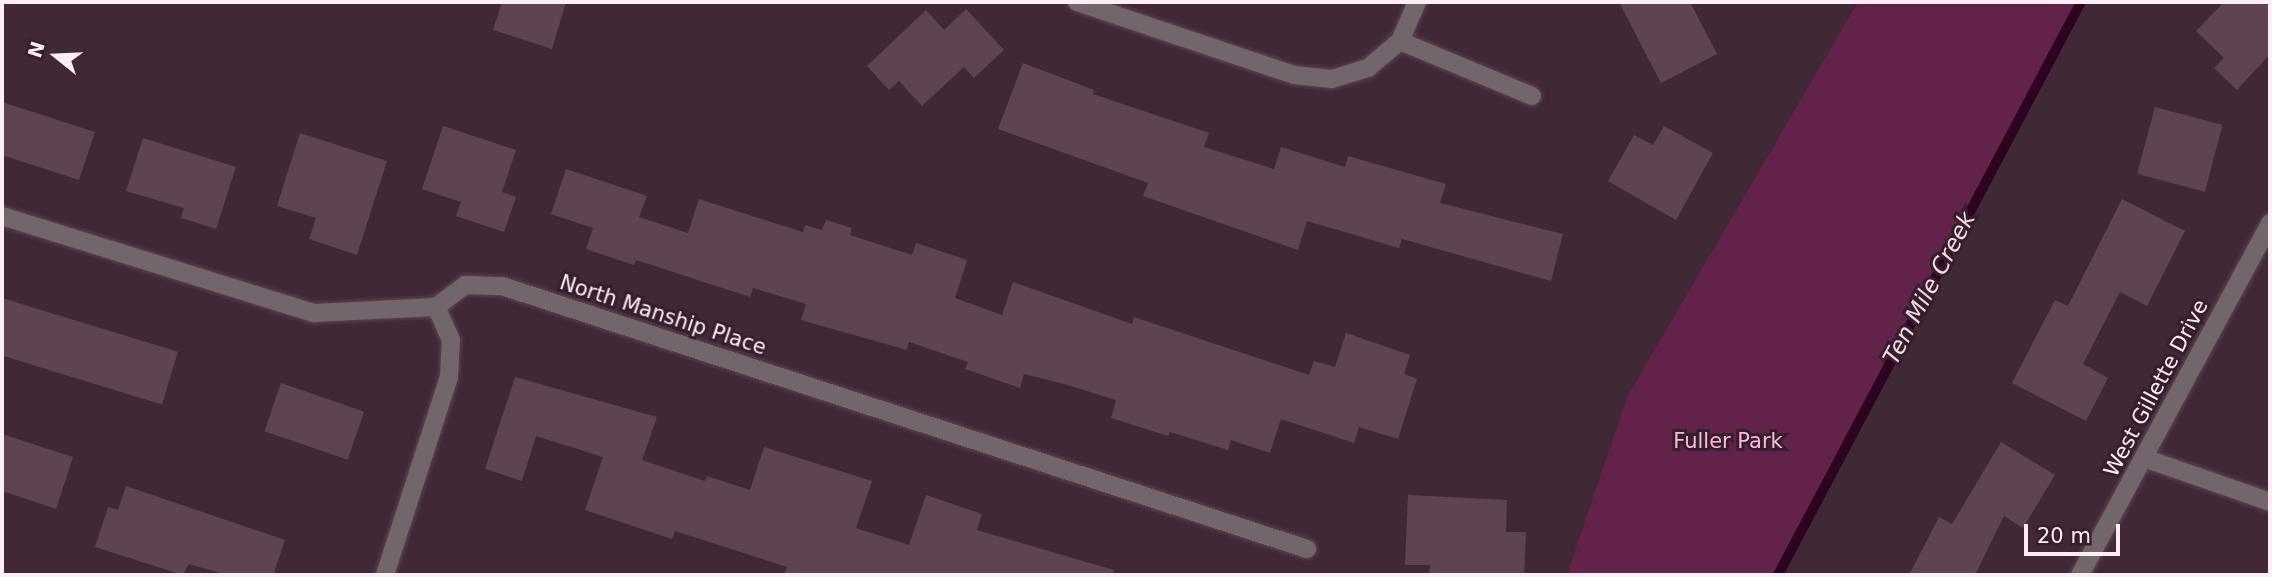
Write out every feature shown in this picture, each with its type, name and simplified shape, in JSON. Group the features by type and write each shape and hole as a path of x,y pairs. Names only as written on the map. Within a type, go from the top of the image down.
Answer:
{"street":[{"path":"1077,2 1294,75 1332,79 1368,68 1400,41 1417,2"},
{"path":"1400,41 1532,96"},
{"path":"2,216 290,308 351,313 387,306 436,307 451,340 449,377 385,575"},
{"name":"West Gillette Drive","path":"2080,575 2270,223"},
{"name":"North Manship Place","path":"436,307 465,285 502,286 1307,549"},
{"path":"2144,458 2270,502"}],"green space":[{"name":"Fuller Park","path":"1858,2 2087,2 1781,575 1567,575 1627,397"}],"building":[{"path":"502,2 566,2 552,49 493,30"},
{"path":"1619,2 1690,2 1717,54 1661,83"},
{"path":"2224,2 2270,2 2270,54 2237,90 2214,68 2224,58 2196,31"},
{"path":"966,9 1004,50 974,78 964,67 922,106 899,81 889,90 867,66 926,10 944,30"},
{"path":"1023,63 1094,90 1093,94 1209,133 1204,147 1274,169 1281,147 1345,167 1348,156 1446,184 1440,203 1563,234 1551,281 1402,239 1399,248 1307,221 1298,250 1143,196 1148,183 998,129"},
{"path":"2,102 95,132 79,180 2,155"},
{"path":"2155,107 2223,125 2205,192 2137,174"},
{"path":"443,126 516,150 502,192 516,197 504,232 456,216 461,202 422,189"},
{"path":"1664,126 1713,153 1676,220 1608,181 1634,135 1653,145"},
{"path":"300,133 387,161 357,255 309,239 316,218 277,206"},
{"path":"143,138 236,167 216,229 181,218 184,208 126,191"},
{"path":"566,169 647,196 639,217 688,233 699,199 803,232 805,225 822,230 826,220 852,228 850,235 912,255 916,243 967,260 955,298 1002,315 1013,282 1132,324 1134,317 1309,375 1314,361 1335,367 1346,333 1410,355 1404,374 1417,379 1398,439 1359,427 1354,443 1281,419 1270,453 1231,440 1228,450 1170,432 1168,436 1111,418 1116,400 1024,374 1020,388 965,369 968,362 909,342 907,350 801,320 806,304 753,288 750,297 636,260 634,265 586,249 593,228 551,214"},
{"path":"2122,199 2185,231 2147,306 2120,292 2083,364 2108,378 2086,421 2012,383 2055,300 2068,306"},
{"path":"2,298 178,352 162,404 2,356"},
{"path":"515,377 657,417 642,460 705,481 707,476 750,490 764,447 872,481 856,528 909,545 926,495 982,514 977,530 1114,570 1113,575 784,575 787,567 675,531 672,539 585,510 603,457 536,436 522,481 485,469"},
{"path":"281,383 364,412 348,460 264,431"},
{"path":"2,434 73,457 56,509 2,491"},
{"path":"2001,442 2055,475 2023,528 2004,516 1975,575 1909,575 1939,517 1952,524"},
{"path":"126,486 285,540 273,575 227,575 189,564 183,575 95,547 108,507 118,510"},
{"path":"1408,495 1507,500 1506,532 1526,532 1524,575 1429,575 1430,565 1405,565"}],"waterway":[{"name":"Ten Mile Creek","path":"1778,575 2081,2"}]}
